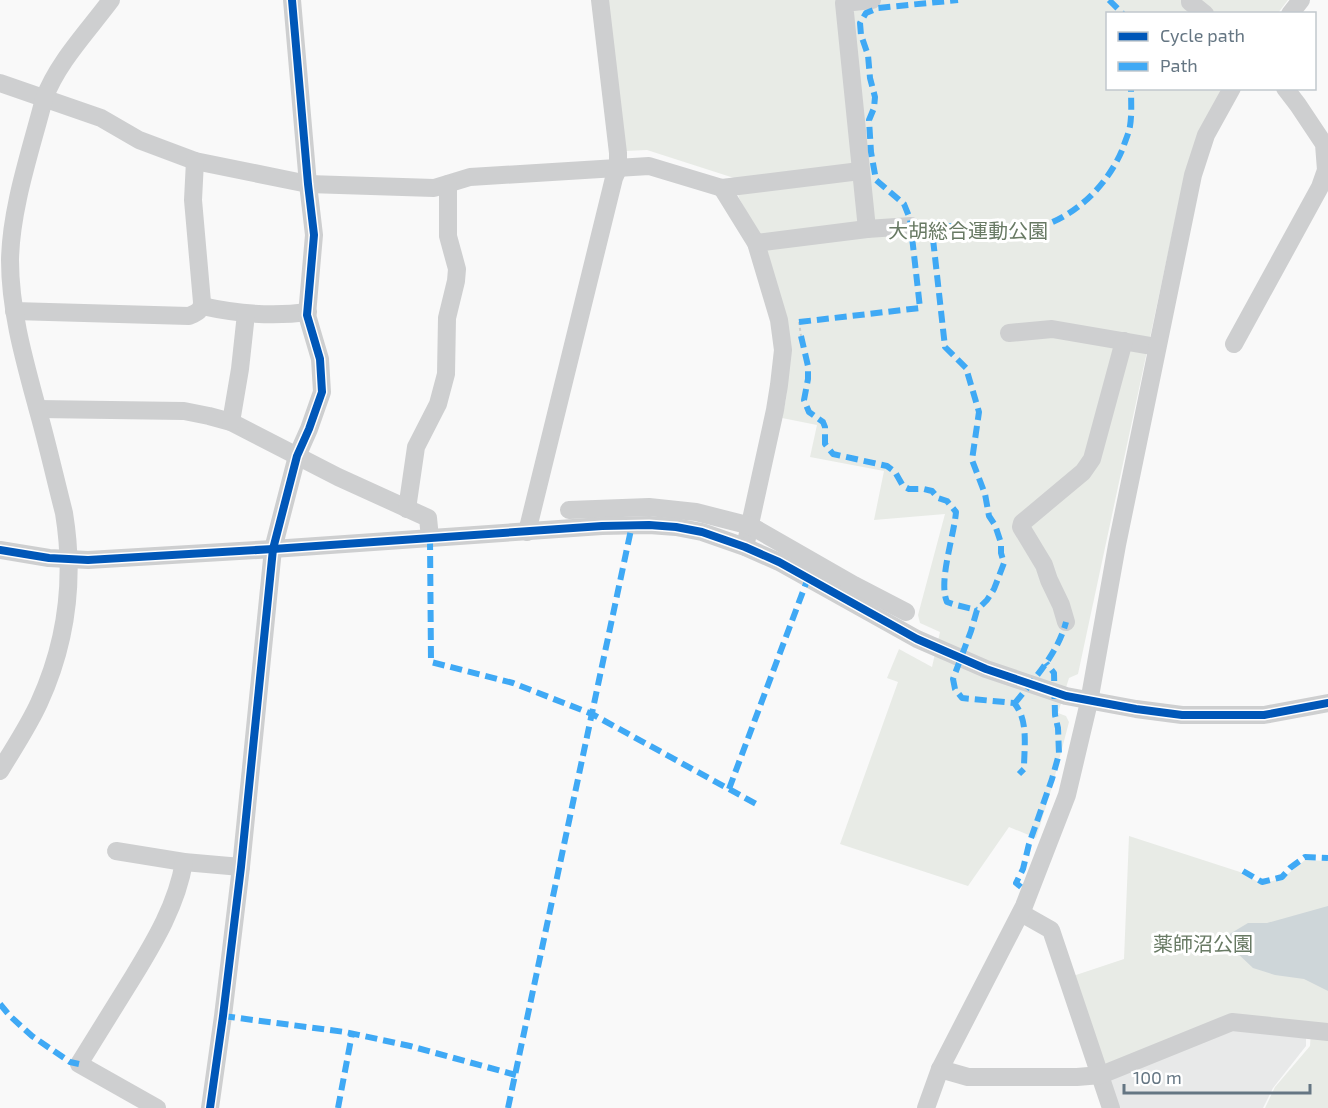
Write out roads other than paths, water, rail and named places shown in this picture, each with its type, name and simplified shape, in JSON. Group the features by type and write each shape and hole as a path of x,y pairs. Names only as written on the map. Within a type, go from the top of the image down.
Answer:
{"street":[{"path":"0,771 39,703 53,667 64,629 69,559 64,513 25,363 14,311 10,268 12,232 49,86 60,67 111,0"},
{"path":"210,1108 224,1016 241,867 273,549 297,456 322,392 320,359 308,312 314,235 292,0"},
{"path":"527,532 618,168 600,0"},
{"path":"867,229 844,3 872,0"},
{"path":"1292,12 1301,0"},
{"path":"0,83 101,118 139,140 195,161 308,184 434,188 470,177 649,166 722,188 860,171"},
{"path":"926,1108 940,1069 1021,914 1067,795 1089,702 1117,545 1192,175 1206,135 1231,90"},
{"path":"1234,344 1320,187 1326,170 1324,144 1287,90"},
{"path":"14,311 189,316 199,311 202,306 193,200 195,161"},
{"path":"407,508 416,447 438,404 446,374 447,318 457,269 448,236 448,184"},
{"path":"722,188 756,243 779,320 783,350 775,410 746,547"},
{"path":"756,243 867,229 911,226"},
{"path":"202,306 246,314 272,315 308,312"},
{"path":"231,422 246,314"},
{"path":"1009,333 1052,329 1157,347"},
{"path":"1066,622 1044,565 1021,527 1022,523 1083,472 1092,459 1124,341"},
{"path":"38,409 184,411 231,422 358,486 428,518 430,538"},
{"path":"649,507 649,525"},
{"path":"0,550 49,558 88,560 527,532 649,507 696,512 751,526 917,639 986,669 1066,696 1136,710 1182,715 1264,715 1328,704"},
{"path":"568,510 602,518 702,532 746,547 850,593 906,612"},
{"path":"116,851 184,862 241,867"},
{"path":"157,1108 79,1064 155,940 172,902 184,862"},
{"path":"1021,914 1051,930 1111,1108"},
{"path":"940,1069 969,1077 1101,1075 1140,1052 1232,1022 1328,1032"}],"park label":[{"name":"大胡総合運動公園","path":"968,231"},
{"name":"薬師沼公園","path":"1203,944"}]}
